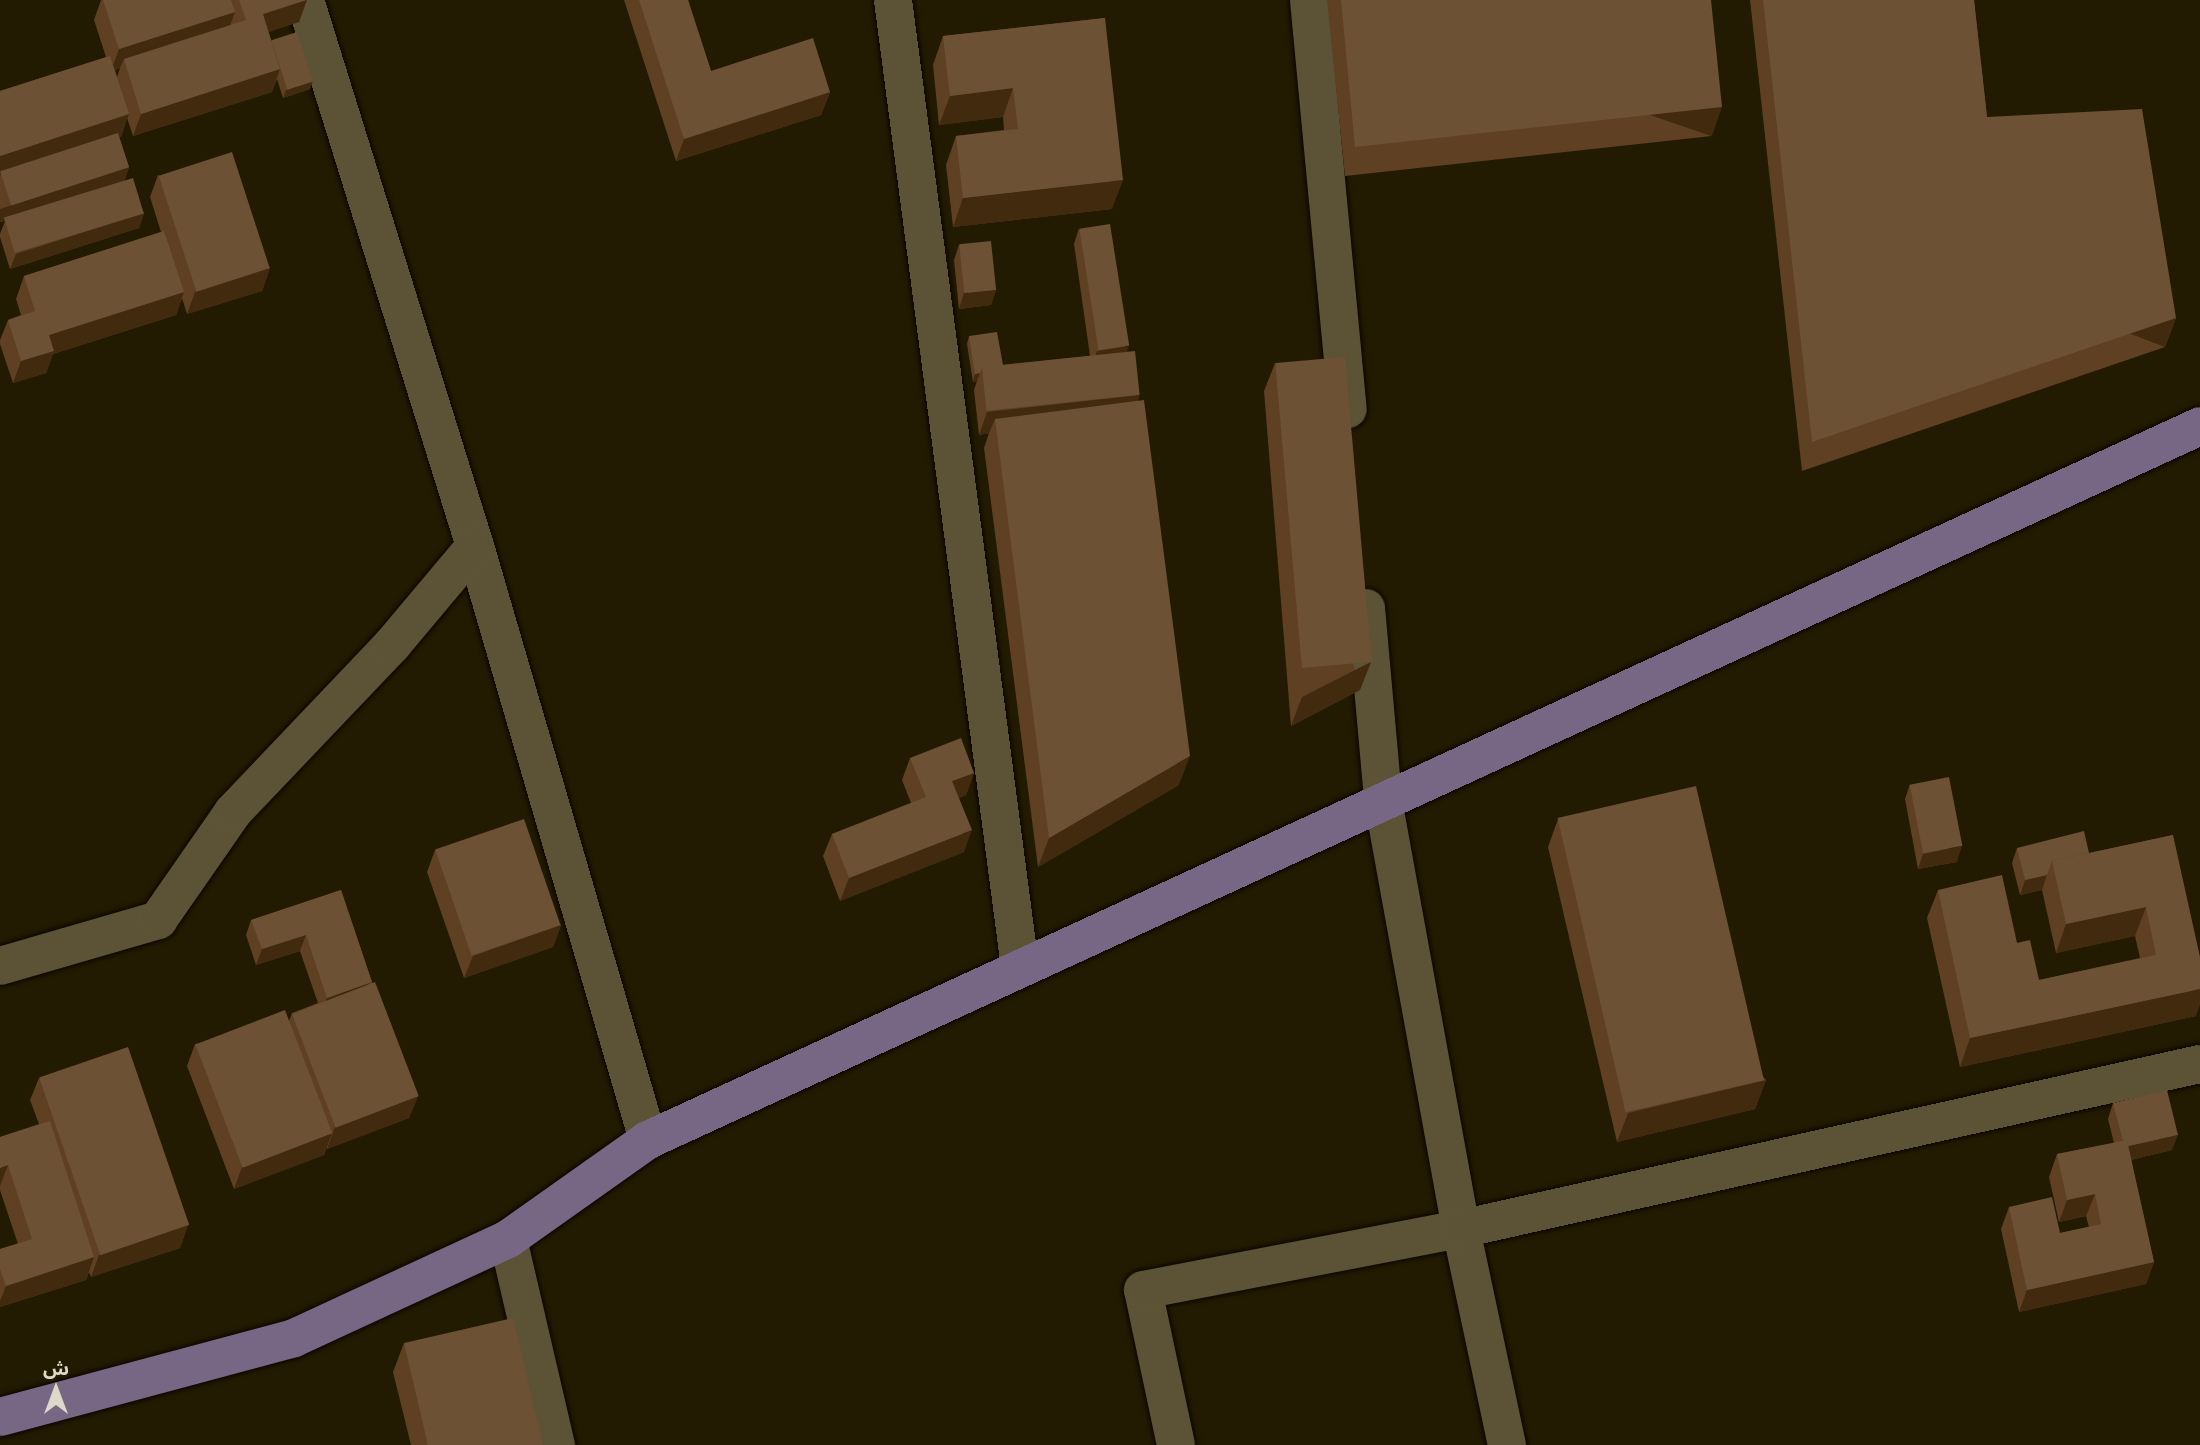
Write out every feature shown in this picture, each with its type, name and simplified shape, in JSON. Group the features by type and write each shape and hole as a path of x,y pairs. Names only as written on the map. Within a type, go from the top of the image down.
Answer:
{"main road":[{"path":"0,1417 294,1338 508,1239 648,1140 1382,800 2200,426"}],"street":[{"path":"305,0 475,546 648,1140"},
{"path":"893,0 1020,967"},
{"path":"1309,0 1351,443"},
{"path":"0,966 158,920 233,812 392,645 475,546"},
{"path":"1362,566 1382,800 1461,1229 1507,1445"},
{"path":"1176,1445 1143,1290 1461,1229 2200,1063"},
{"path":"508,1239 556,1445"}],"building":[{"path":"103,0 231,0 235,12 119,49"},
{"path":"239,0 306,0 263,14 280,69 141,114 124,59 246,20"},
{"path":"639,0 688,0 711,71 813,38 830,92 684,139"},
{"path":"1341,0 1711,0 1722,107 1355,147"},
{"path":"1763,0 1974,0 1987,117 2142,109 2176,318 1812,442"},
{"path":"1105,18 1123,180 963,198 956,136 1018,129 1013,88 950,96 943,36"},
{"path":"297,32 313,81 287,90 271,40"},
{"path":"110,56 129,114 0,156 0,91"},
{"path":"118,133 129,167 11,206 0,171"},
{"path":"232,152 270,268 196,292 159,176"},
{"path":"133,178 144,213 15,253 4,217"},
{"path":"1110,224 1129,345 1099,350 1079,229"},
{"path":"164,231 184,292 49,335 54,351 21,361 8,320 35,311 24,276"},
{"path":"991,241 996,290 964,293 959,244"},
{"path":"997,332 1003,365 982,368 980,373 975,374 969,336"},
{"path":"1135,351 1140,395 986,411 982,367"},
{"path":"1345,357 1372,662 1302,668 1275,363"},
{"path":"1144,400 1190,756 1049,838 995,419"},
{"path":"961,738 974,773 952,781 972,830 849,878 832,834 926,797 910,758"},
{"path":"1949,777 1962,846 1923,853 1910,785"},
{"path":"1696,786 1764,1080 1626,1112 1558,818"},
{"path":"524,819 560,925 472,956 435,850"},
{"path":"2084,831 2089,853 2052,861 2047,875 2025,880 2017,848"},
{"path":"2173,835 2200,957 2200,989 1970,1038 1938,890 2002,875 2017,943 2030,940 2039,980 2156,955 2146,907 2066,924 2052,861"},
{"path":"341,890 372,982 327,998 306,935 262,949 251,920"},
{"path":"375,982 419,1096 336,1128 292,1014"},
{"path":"285,1010 332,1133 243,1168 195,1044"},
{"path":"128,1047 189,1225 100,1255 39,1078"},
{"path":"2167,1090 2178,1135 2128,1146 2127,1140 2123,1141 2113,1103"},
{"path":"50,1121 94,1257 6,1286 0,1269 0,1249 32,1239 8,1165 0,1168 0,1137"},
{"path":"2127,1140 2154,1262 2027,1290 2009,1207 2052,1197 2060,1233 2101,1224 2095,1194 2067,1200 2057,1154"},
{"path":"513,1318 543,1445 428,1445 404,1343"}]}
